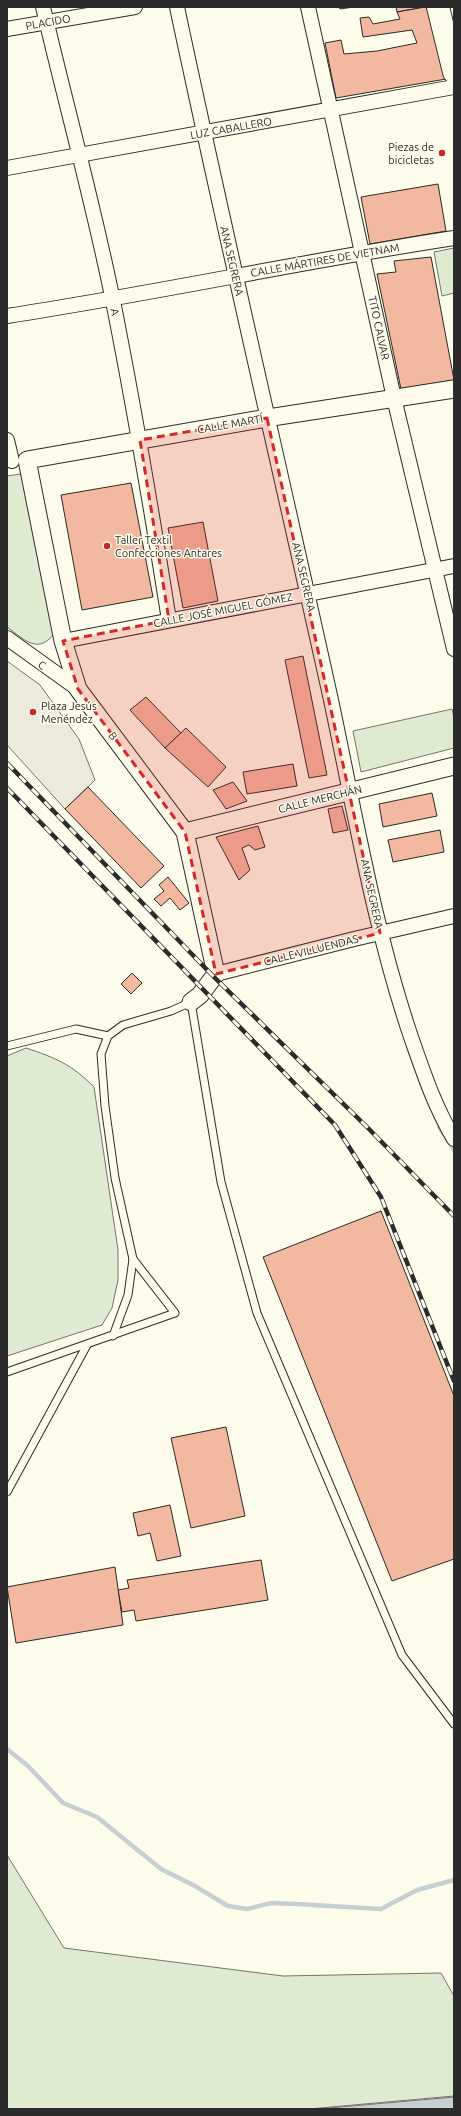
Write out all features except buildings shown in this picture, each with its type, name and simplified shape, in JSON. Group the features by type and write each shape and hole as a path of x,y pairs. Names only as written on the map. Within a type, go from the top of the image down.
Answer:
{"main road":[{"path":"438,7 454,72"}],"street":[{"name":"A","path":"43,7 80,156 112,300 140,440 169,620"},
{"name":"PLACIDO","path":"7,29 135,7"},
{"name":"ANA SEGRERA","path":"177,7 203,133 351,791 380,933 399,1001 432,1100 448,1116 454,1139"},
{"name":"TITO CALVAR","path":"308,7 394,398 454,649"},
{"name":"LUZ CABALLERO","path":"7,168 80,156 454,87"},
{"name":"CALLE MÁRTIRES DE VIETNAM","path":"7,316 112,300 362,252 454,238"},
{"name":"CALLE MARTÍ","path":"15,461 267,418 454,389"},
{"name":"B","path":"7,440 15,461 63,641 78,689 185,832 215,976"},
{"name":"CALLE JOSÉ MIGUEL GÓMEZ","path":"63,641 454,566"},
{"name":"C","path":"7,638 78,689"},
{"name":"CALLE MERCHÁN","path":"185,832 454,766"},
{"name":"CALLE VILLUENDAS","path":"215,976 380,933 454,916"},
{"path":"192,1002 200,995 215,976"}],"lane":[{"path":"113,1336 128,1295 133,1259 115,1178 105,1106 101,1054 108,1036 124,1025 171,1011 192,1002 221,1182 257,1312 402,1655 454,1724"},
{"path":"7,1046 76,1029 108,1036"},
{"path":"7,1372 175,1314 133,1259"},
{"path":"7,1492 87,1345"}],"highlighted area":[{"path":"267,418 380,933 216,974 185,832 78,689 63,641 169,620 140,440"}],"green space":[{"path":"454,248 454,293 442,296 434,252"},
{"path":"20,474 26,479 54,634 48,640 36,644 30,643 7,627 7,476"},
{"path":"452,709 454,718 454,748 361,772 353,731"},
{"path":"26,1048 46,1055 70,1067 94,1087 118,1250 118,1280 112,1308 102,1325 7,1356 7,1056"},
{"path":"7,1855 64,1948 283,1976 441,1973 454,1996 454,2096 309,2109 7,2109"}],"shaded area":[{"name":"Plaza Jesús Menéndez","path":"7,661 40,685 79,739 95,780 65,809 7,745"},
{"path":"454,2097 454,2109 317,2109"}],"waterway":[{"path":"439,1127 454,1150"},
{"path":"7,1749 28,1766 63,1803 97,1817 161,1869 195,1886 228,1906 247,1909 271,1903 381,1909 417,1890 454,1880"}],"railway":[{"path":"7,763 214,977 369,1129 454,1216"},
{"path":"7,788 335,1125 381,1197 454,1381"}],"place":[{"name":"Piezas de bicicletas","path":"442,153"},
{"name":"Taller Textil Confecciones Antares","path":"107,546"},
{"name":"Plaza Jesús Menéndez","path":"33,712"}]}
